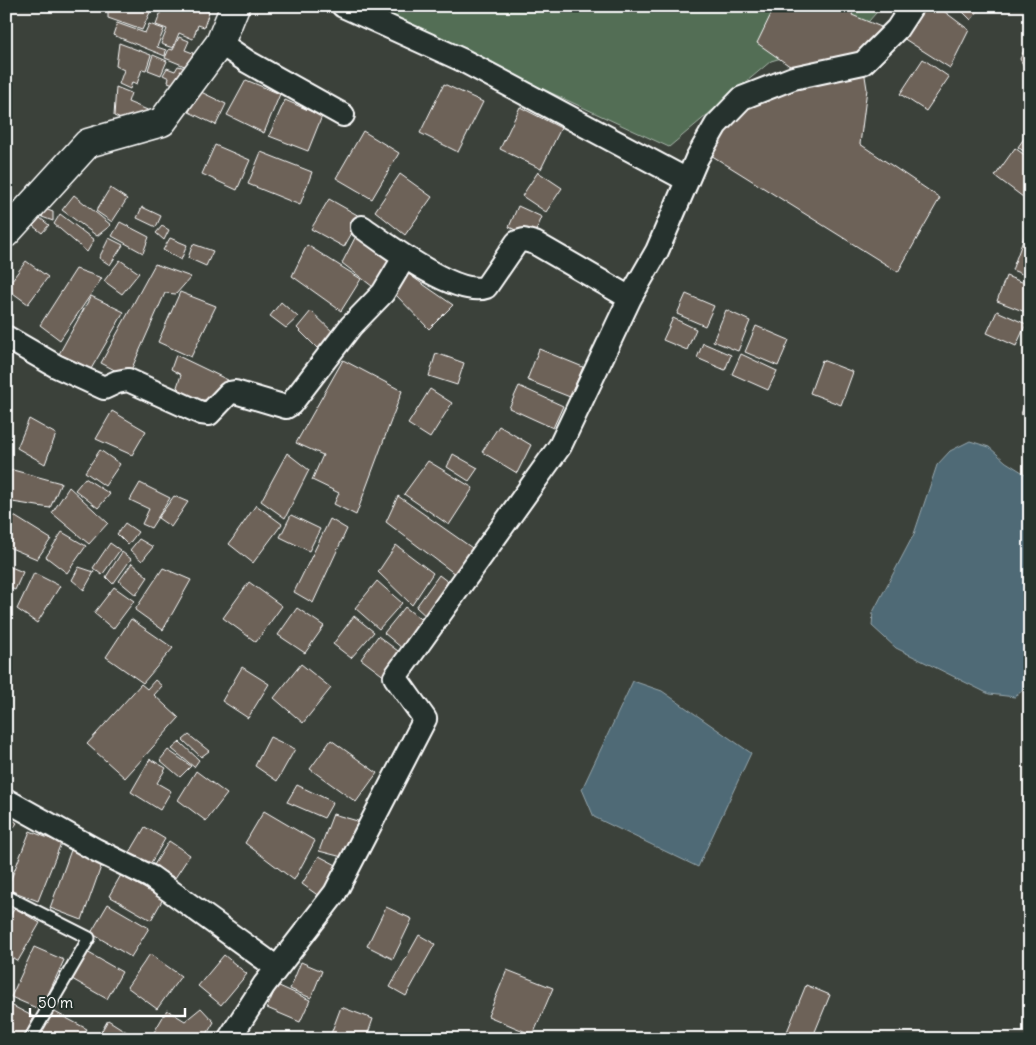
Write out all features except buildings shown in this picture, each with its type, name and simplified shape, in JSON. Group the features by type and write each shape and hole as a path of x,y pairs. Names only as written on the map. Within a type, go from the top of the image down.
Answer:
{"street":[{"path":"6,234 88,143 162,122 220,43 235,6"},
{"path":"343,6 462,60 687,180"},
{"path":"228,1039 277,968 336,893 425,719 395,678 560,446 630,298 657,251 687,180 716,126 742,98 793,78 863,63 897,29 912,6"},
{"path":"220,43 248,62 343,115"},
{"path":"362,226 404,258 466,289 478,290 486,287 517,242 524,240 535,243 630,298"},
{"path":"6,337 56,366 104,388 117,382 128,380 201,413 208,414 229,393 235,392 286,407 291,404 351,326 383,293 404,258"},
{"path":"6,800 96,850 151,877 277,968"}],"lane":[{"path":"6,896 89,938 30,1039"}],"green space":[{"path":"362,6 882,6 856,36 771,61 669,147"}],"water":[{"path":"970,441 989,447 1006,462 1030,477 1030,681 1015,697 989,694 896,648 872,626 873,612 914,534 937,465 950,451"},
{"path":"633,681 662,691 751,753 698,867 594,817 582,789"}]}
